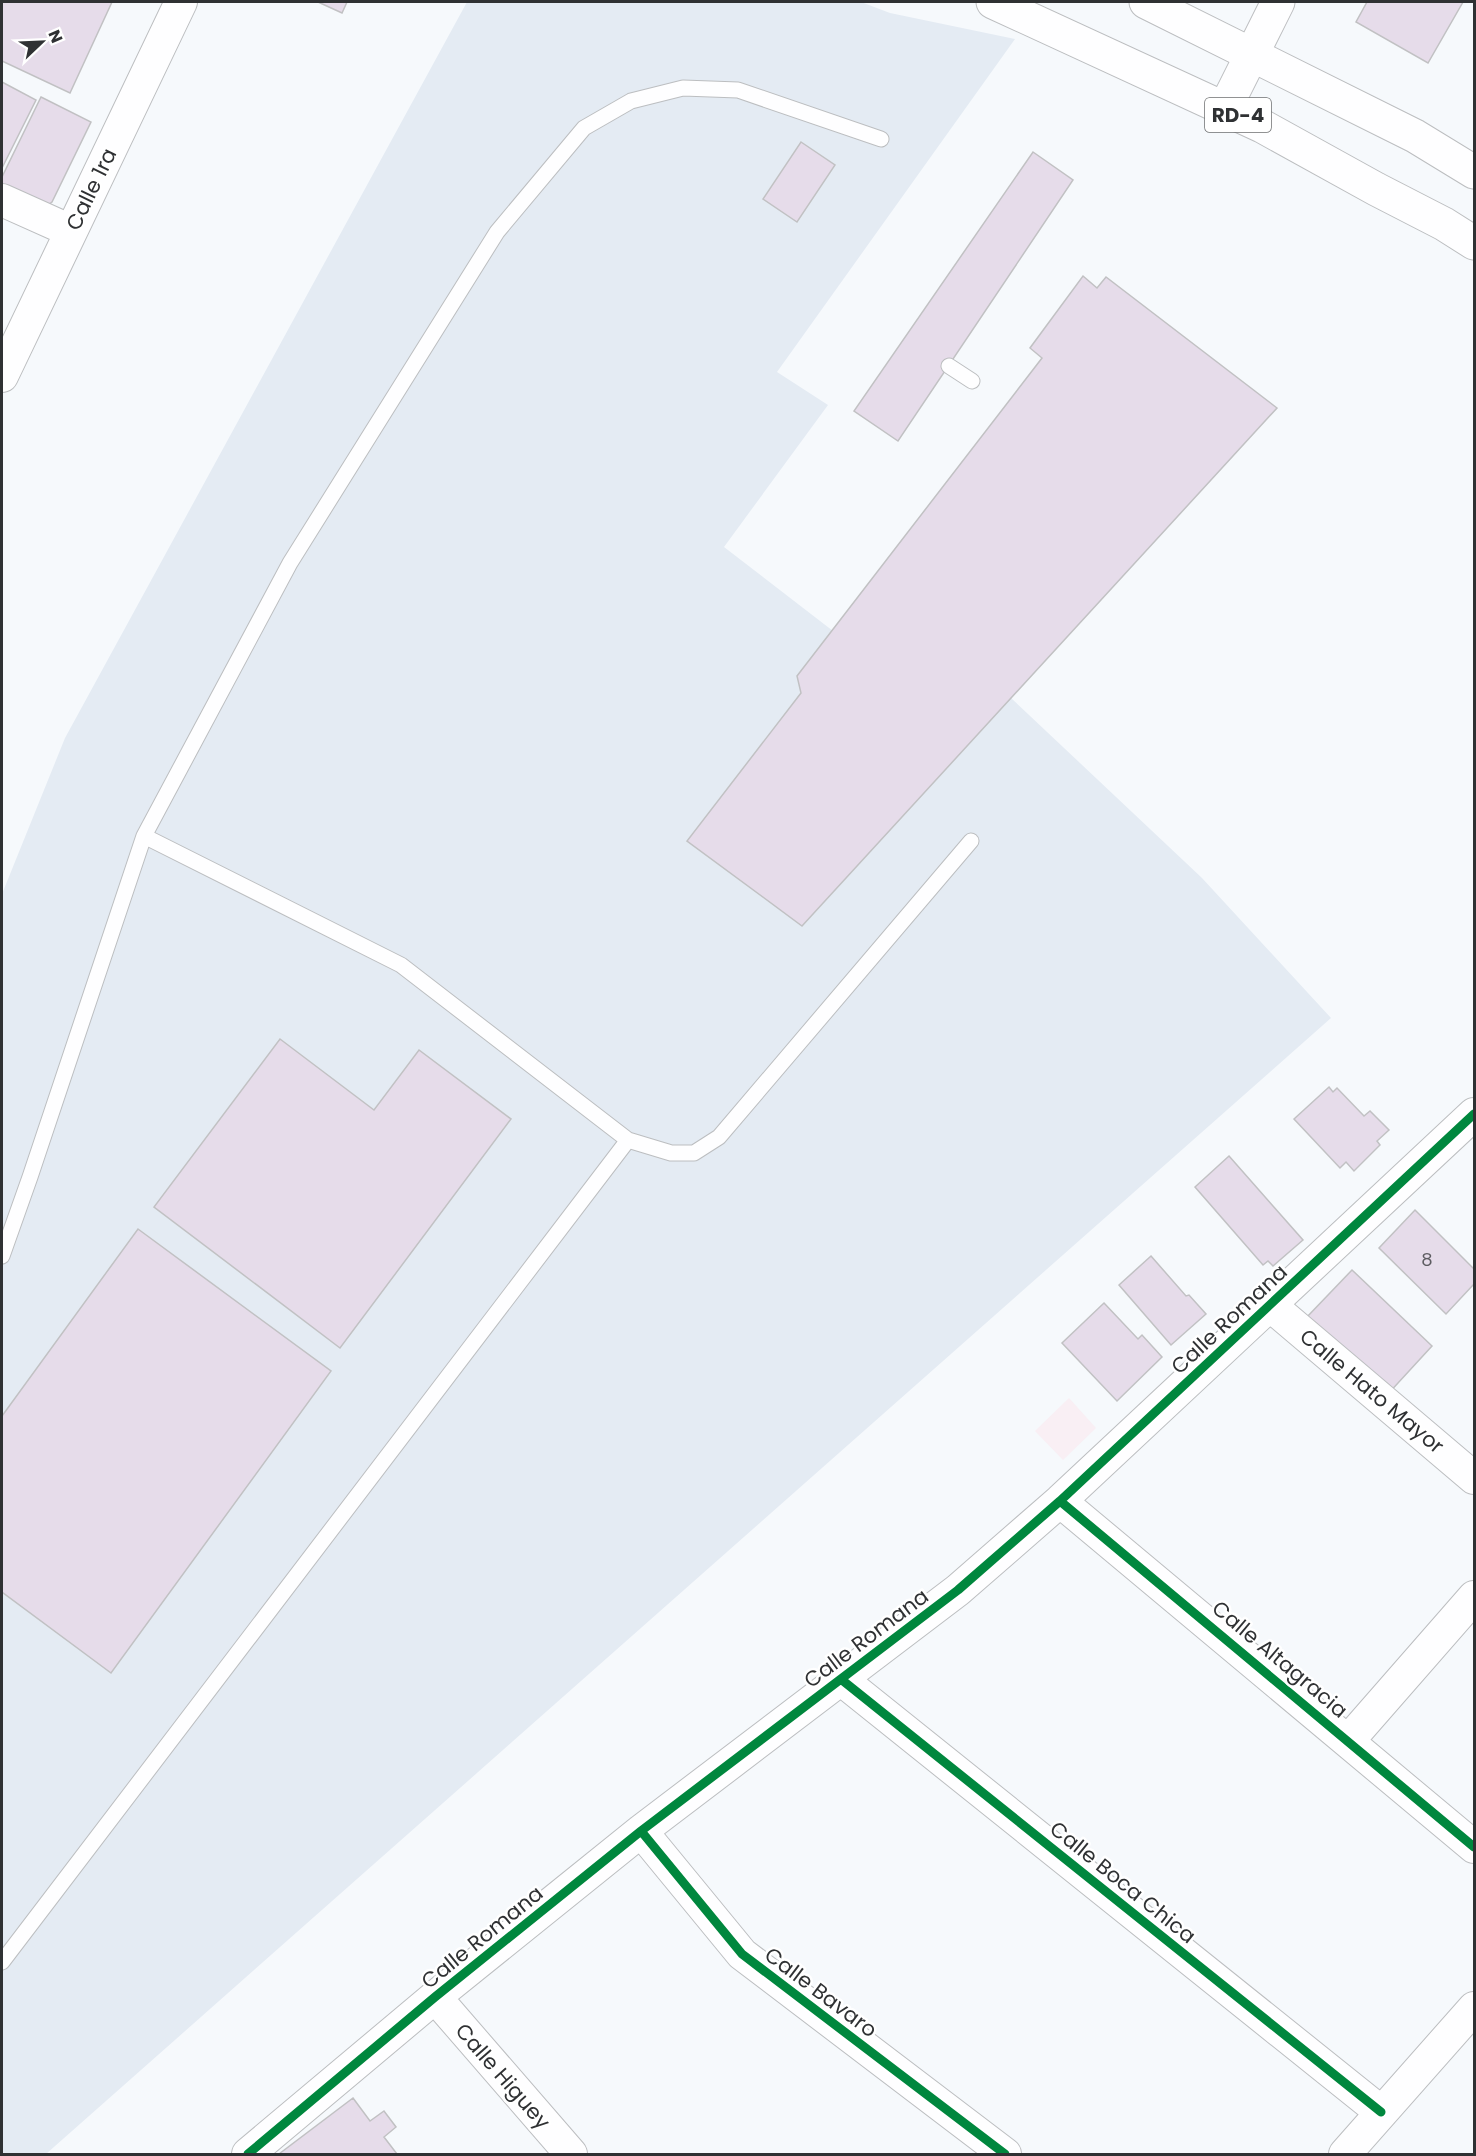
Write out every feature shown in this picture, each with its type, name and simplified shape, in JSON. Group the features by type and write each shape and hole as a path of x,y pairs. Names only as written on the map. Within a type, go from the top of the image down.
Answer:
{"main road":[{"name":"RD-4","path":"993,2 1262,126 1444,224 1474,243"},
{"name":"RD-4","path":"1146,2 1415,136 1474,172"},
{"path":"1225,108 1278,2"}],"street":[{"name":"Calle 1ra","path":"2,376 181,2"},
{"path":"2,200 71,231"},
{"name":"Calle Romana","path":"248,2154 435,1997 641,1831 958,1590 1060,1501 1472,1121"},
{"name":"Calle Hato Mayor","path":"1270,1305 1474,1478"},
{"name":"Calle Altagracia","path":"1060,1501 1349,1740 1474,1847"},
{"path":"1349,1740 1474,1597"},
{"name":"Calle Boca Chica","path":"842,1680 1381,2112"},
{"name":"Calle Bavaro","path":"641,1831 742,1954 1005,2154"},
{"name":"Calle Higuey","path":"435,1997 571,2154"},
{"path":"1345,2154 1474,2008"}],"lane":[{"path":"2,1256 144,836 297,553 497,232 584,128 631,101 683,88 738,90 881,140"},
{"path":"949,366 972,381"},
{"path":"144,836 401,964 628,1140 671,1153 694,1153 719,1137 971,841"},
{"path":"2,1962 628,1140"}],"shaded area":[{"path":"467,2 861,2 890,13 1015,39 777,372 828,405 724,547 833,631 797,676 801,693 688,841 1011,698 1202,878 1331,1018 46,2154 2,2154 2,894 65,738"},
{"path":"1069,1398 1096,1428 1063,1460 1035,1431"}],"building":[{"path":"2,2 112,2 70,93 2,61"},
{"path":"318,2 347,2 342,13"},
{"path":"1367,2 1463,2 1428,63 1356,22"},
{"path":"2,82 36,100 2,168"},
{"path":"41,97 91,122 52,202 48,205 2,187 2,177"},
{"path":"801,142 835,165 797,222 763,199"},
{"path":"1033,152 1073,180 898,441 854,411"},
{"path":"1083,276 1097,288 1106,277 1277,408 802,926 687,841 801,693 797,676 1042,358 1030,348"},
{"path":"280,1039 374,1110 419,1050 511,1119 340,1348 154,1207"},
{"path":"1329,1087 1333,1092 1337,1088 1364,1116 1370,1111 1389,1130 1377,1141 1380,1145 1354,1171 1346,1162 1340,1168 1294,1119"},
{"path":"1229,1156 1303,1240 1273,1266 1268,1261 1263,1265 1195,1187"},
{"path":"1415,1210 1474,1269 1474,1284 1446,1314 1379,1248"},
{"path":"138,1229 331,1371 111,1673 2,1592 2,1416"},
{"path":"1151,1256 1186,1296 1189,1295 1206,1314 1171,1345 1119,1285"},
{"path":"1352,1270 1432,1346 1387,1395 1306,1318"},
{"path":"1104,1303 1138,1339 1142,1335 1162,1357 1117,1401 1062,1343"},
{"path":"353,2098 370,2121 384,2111 396,2127 384,2137 397,2154 279,2154"}],"cycle path":[{"path":"248,2154 435,1997 641,1831 958,1590 1060,1501 1474,1114"},
{"path":"1060,1501 1474,1847"},
{"path":"842,1680 1381,2112"},
{"path":"641,1831 742,1954 1005,2154"}]}
